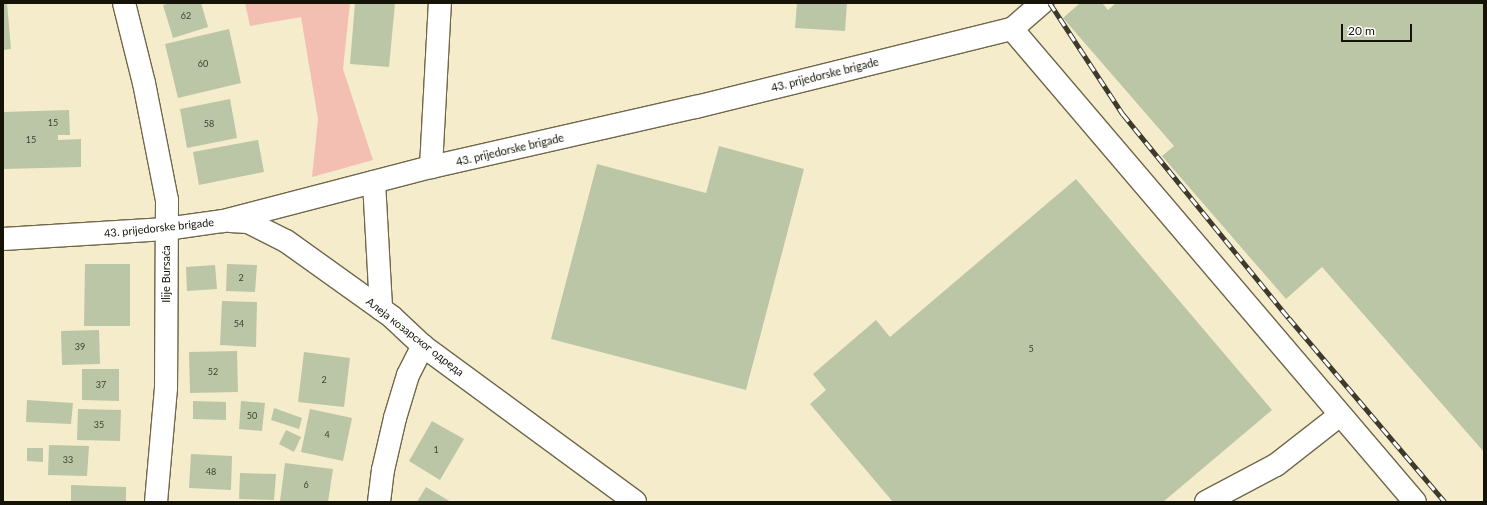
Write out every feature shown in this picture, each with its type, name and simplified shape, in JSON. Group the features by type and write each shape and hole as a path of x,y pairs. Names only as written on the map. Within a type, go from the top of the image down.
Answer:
{"street":[{"name":"Ilije Bursaća","path":"124,3 144,83 167,200 166,388 156,502"},
{"path":"432,167 440,3"},
{"path":"1042,3 1012,29 1415,502"},
{"name":"43. prijedorske brigade","path":"3,239 166,229 223,221 432,167 680,111 1012,29"},
{"path":"374,182 381,309"},
{"name":"Алеја козарског одреда","path":"223,221 248,222 286,241 381,309 423,346 636,502"},
{"path":"379,502 383,470 395,418 408,375 423,346"},
{"path":"1206,502 1276,465 1340,415"}],"shaded area":[{"path":"245,3 350,3 343,69 373,160 312,177 318,119 301,17 250,26"}],"building":[{"path":"3,3 7,3 11,49 3,50"},
{"path":"170,3 201,3 208,27 173,38 163,5"},
{"path":"355,3 395,3 389,67 350,64"},
{"path":"797,3 847,3 845,31 795,28"},
{"path":"1080,3 1102,3 1108,10 1116,3 1484,3 1484,452 1322,267 1286,299 1162,156 1174,146 1063,18"},
{"path":"229,29 241,83 178,98 165,44"},
{"path":"230,99 237,138 187,148 180,109"},
{"path":"69,110 70,135 58,135 58,140 81,139 81,167 3,169 3,112"},
{"path":"258,140 264,172 199,185 193,152"},
{"path":"719,146 804,169 746,390 551,339 597,164 706,193"},
{"path":"1076,179 1272,410 1163,502 893,502 810,404 826,390 813,374 876,320 890,337"},
{"path":"85,264 130,264 130,326 84,326"},
{"path":"227,264 257,265 255,292 226,291"},
{"path":"215,265 217,289 187,291 186,267"},
{"path":"222,301 257,302 256,347 220,345"},
{"path":"99,330 100,364 62,365 61,331"},
{"path":"237,351 238,392 190,393 189,352"},
{"path":"304,352 350,358 344,407 298,402"},
{"path":"82,369 119,369 119,401 82,400"},
{"path":"27,400 73,403 71,424 26,422"},
{"path":"193,401 226,402 226,420 193,419"},
{"path":"241,401 265,403 262,431 239,429"},
{"path":"274,408 302,418 299,429 271,420"},
{"path":"78,409 121,410 120,441 77,440"},
{"path":"310,409 352,418 343,461 301,452"},
{"path":"432,421 464,439 440,480 409,461"},
{"path":"286,430 301,437 294,452 279,444"},
{"path":"49,445 89,446 87,476 48,475"},
{"path":"27,448 43,448 43,462 27,461"},
{"path":"191,454 232,456 231,490 189,488"},
{"path":"285,463 333,469 328,502 280,501"},
{"path":"240,473 276,474 274,500 239,499"},
{"path":"71,485 126,487 126,502 71,502"},
{"path":"426,487 451,502 417,502"}],"railway":[{"path":"1050,3 1123,114 1289,318 1445,502"}]}
